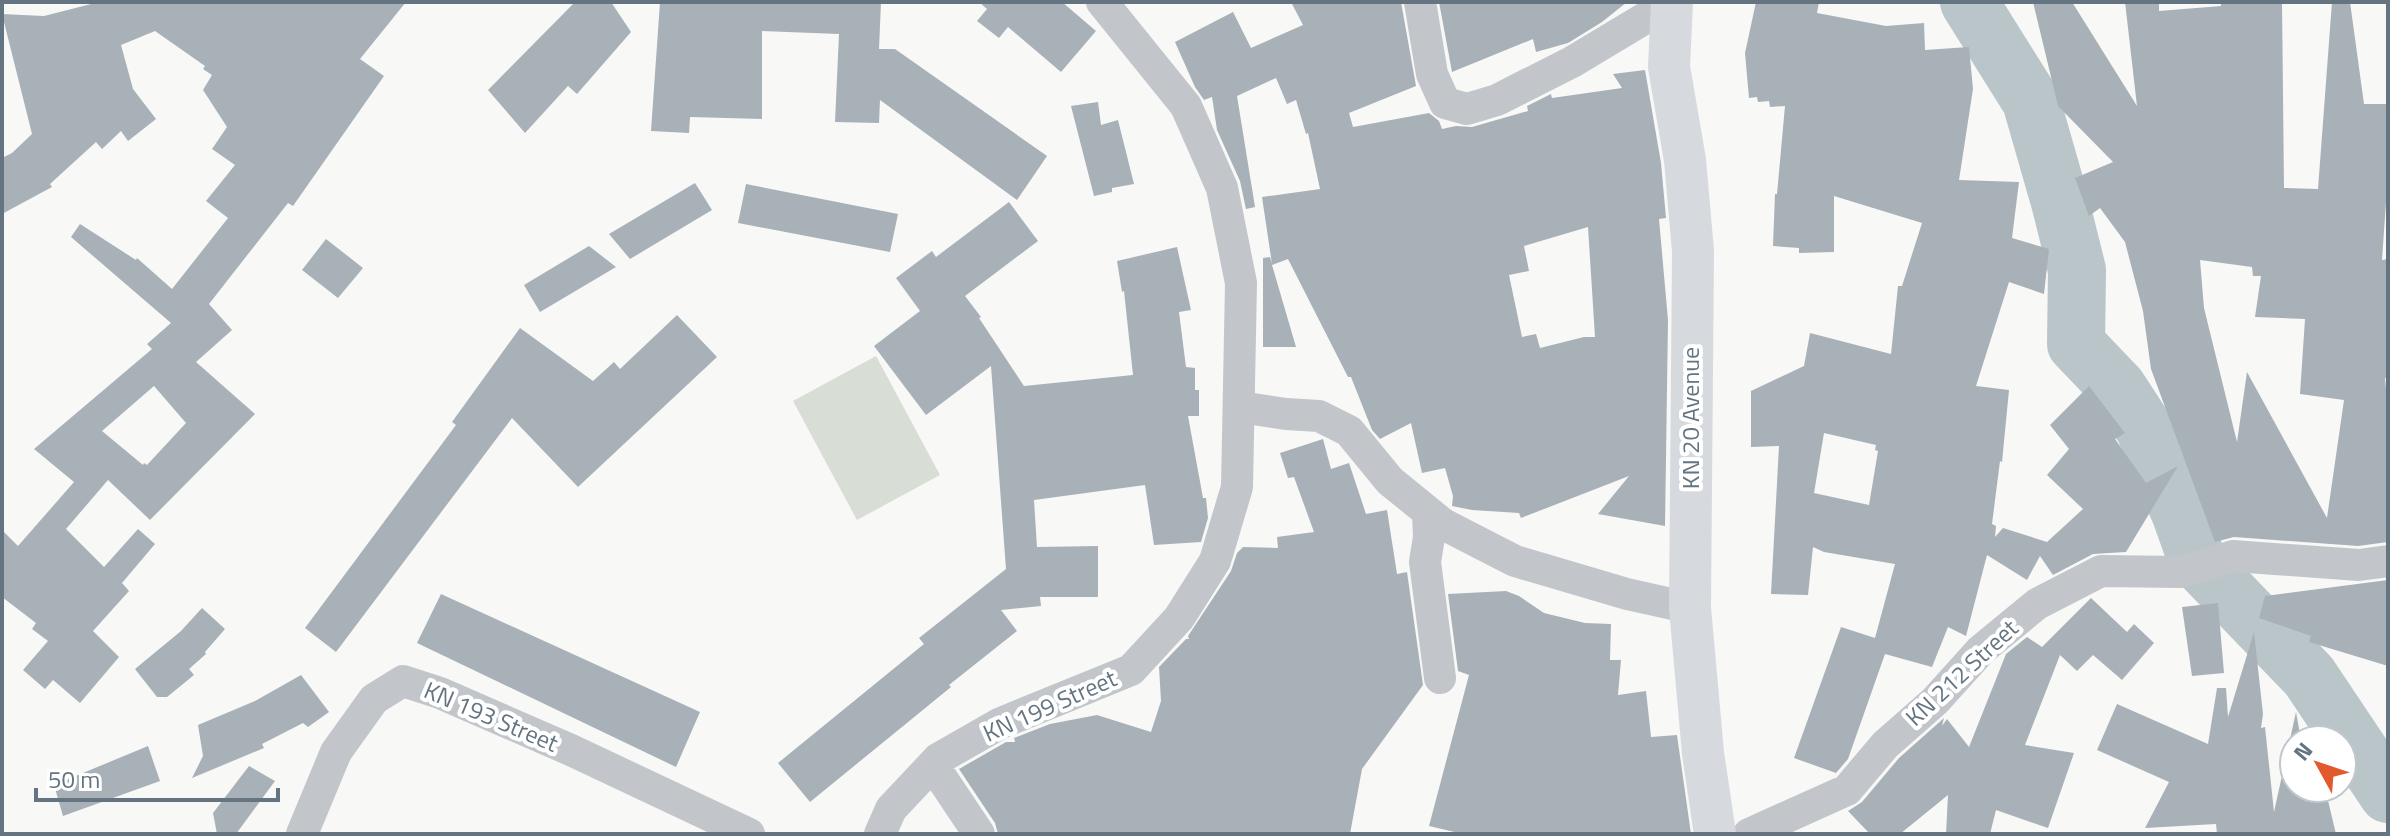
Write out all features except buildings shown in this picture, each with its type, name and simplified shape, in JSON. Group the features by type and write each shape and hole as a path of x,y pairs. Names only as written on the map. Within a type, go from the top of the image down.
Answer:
{"main road":[{"name":"KN 20 Avenue","path":"1672,2 1669,67 1685,160 1693,251 1690,608 1703,753 1715,834"}],"street":[{"name":"KN 199 Street","path":"880,834 891,809 938,759 1001,723 1131,670 1179,618 1215,561 1237,487 1241,283 1222,188 1186,106 1102,2"},
{"path":"1420,2 1432,74 1445,103 1467,109 1497,100 1572,62 1672,2"},
{"path":"1240,407 1319,416 1349,431 1390,481 1443,524 1515,561 1627,594 1690,608"},
{"path":"1428,512 1429,537 1425,562 1440,678"},
{"name":"KN 212 Street","path":"1749,834 1847,790 1885,745 1935,701 1981,650 2037,604 2101,571 2182,572 2233,556 2359,565 2388,561"},
{"name":"KN 193 Street","path":"302,834 336,752 374,699 403,681 440,693 546,739 749,834"},
{"path":"933,765 979,834"}],"shaded area":[{"path":"876,356 940,475 857,520 793,401"}],"waterway":[{"path":"1969,2 2031,101 2077,270 2076,344 2118,388 2144,428 2197,560 2309,676 2388,794"},
{"path":"2031,101 2044,81"}]}
